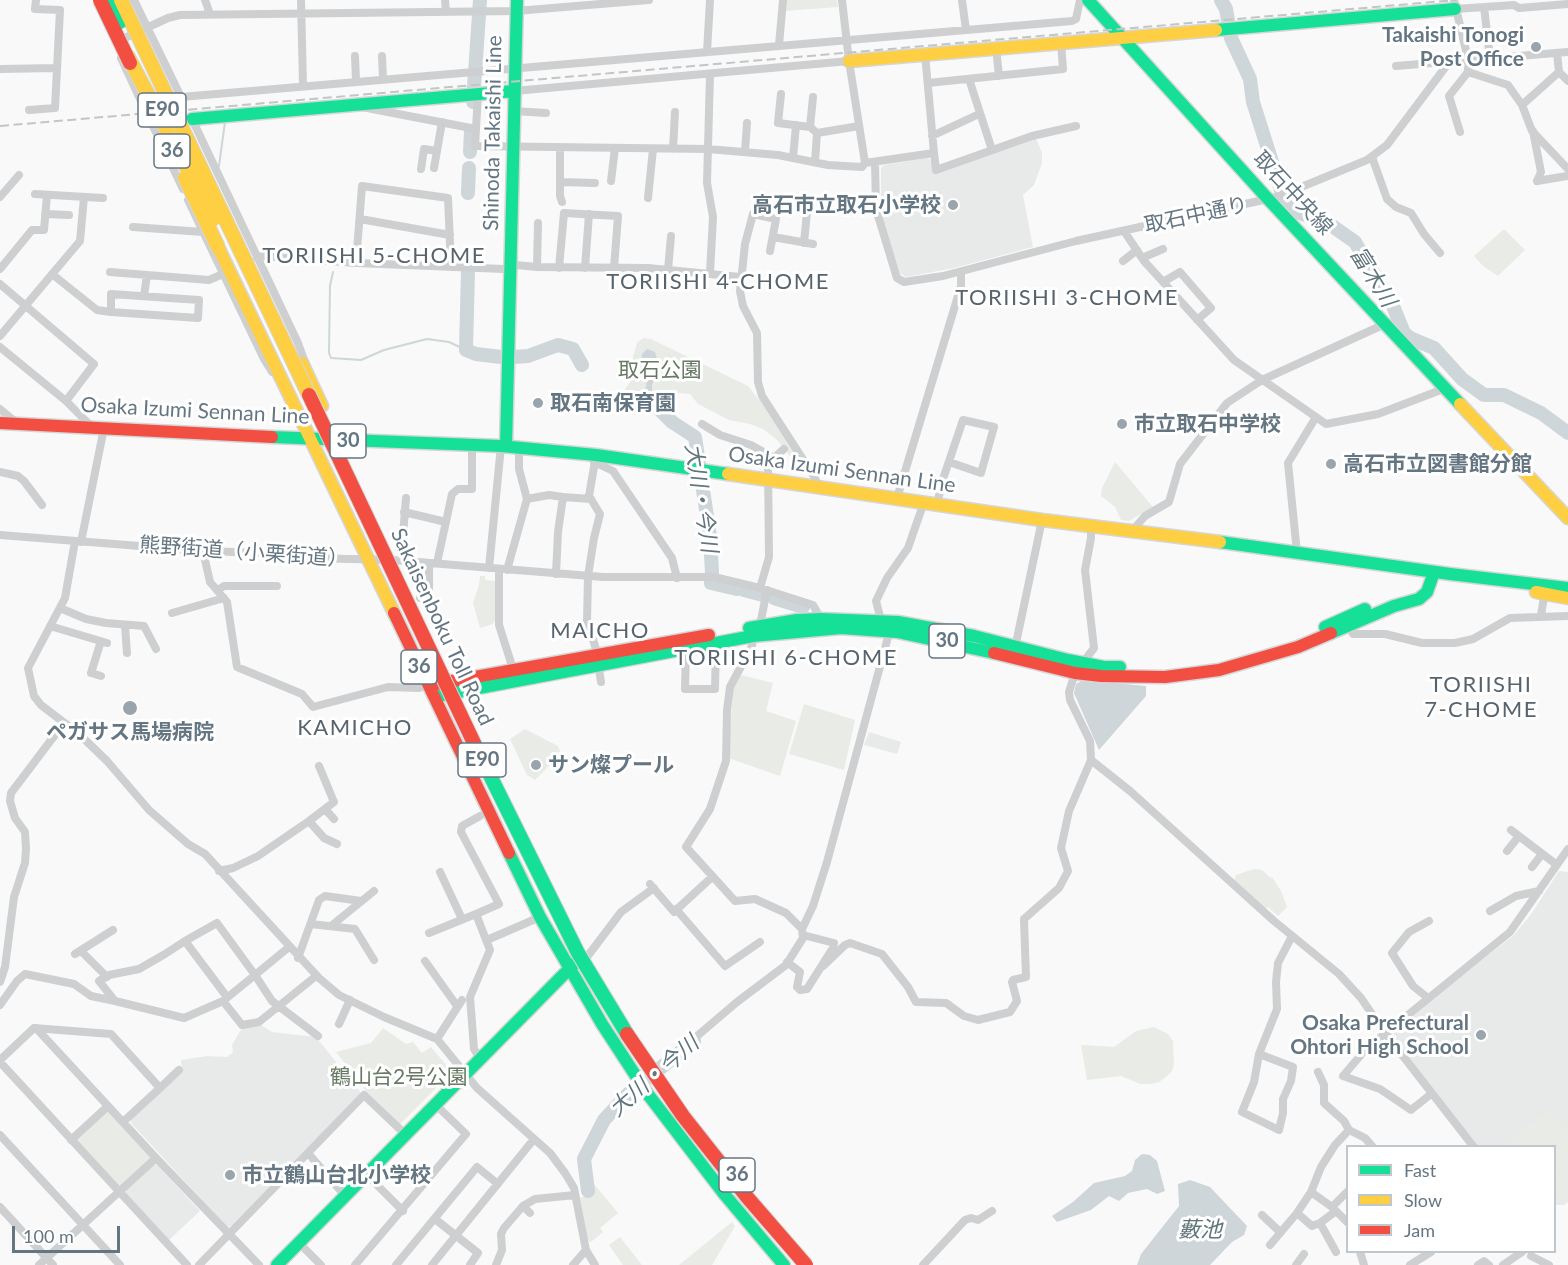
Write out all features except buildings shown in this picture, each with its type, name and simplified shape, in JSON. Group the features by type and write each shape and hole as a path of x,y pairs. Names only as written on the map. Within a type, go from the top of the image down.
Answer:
{"main road":[{"name":"36","path":"100,0 540,917 636,1078 725,1195 784,1265"},
{"name":"Sakaisenboku Toll Road","path":"109,0 219,217 511,821 578,953 628,1036 683,1116 740,1189 806,1265"},
{"name":"Sakaisenboku Toll Road","path":"121,0 219,217 498,816 571,959 620,1042 676,1123 793,1265"},
{"name":"36","path":"129,0 453,687 524,835 587,957 618,1011 703,1133 813,1265"},
{"name":"取石中央線","path":"1088,0 1279,196 1385,324 1568,518"},
{"path":"849,61 1230,29 1455,5"},
{"name":"Shinoda Takaishi Line","path":"509,446 516,6"},
{"path":"150,46 219,217"},
{"path":"127,55 219,217"},
{"path":"192,119 514,91"},
{"name":"Osaka Izumi Sennan Line","path":"0,423 509,446 897,498 1042,520 1497,579 1523,589 1568,588"},
{"name":"30","path":"1079,668 1163,669 1223,660 1295,639 1414,591 1429,571"},
{"name":"30","path":"453,687 513,669 686,649 797,620 821,619 883,625 960,644 1014,652 1079,668 1101,676 1165,677 1219,670 1298,647 1394,606 1419,599 1427,592 1429,571"},
{"name":"Osaka Izumi Sennan Line","path":"1545,589 1568,598"},
{"name":"30","path":"431,691 758,631 883,625"},
{"path":"277,1265 569,967 587,957"}],"street":[{"path":"33,108 55,108 60,10 35,9 36,0"},
{"path":"93,0 141,101 303,85 1072,21 1076,20 1080,0"},
{"path":"134,0 181,97"},
{"path":"205,0 210,14"},
{"path":"301,0 303,85"},
{"path":"445,0 446,12"},
{"path":"113,43 180,15 480,11 516,6 649,0"},
{"path":"707,52 710,0"},
{"path":"779,45 783,0"},
{"path":"842,0 865,163"},
{"path":"962,0 966,30"},
{"path":"1460,132 1449,96 1468,72 1468,59 1455,5 1484,7 1514,5 1518,8 1568,4"},
{"path":"1484,7 1490,58"},
{"path":"928,83 1063,69 1061,43"},
{"path":"996,48 999,76"},
{"path":"1396,66 1568,52"},
{"path":"1557,53 1559,72 1568,81"},
{"path":"925,54 936,170 1032,136 1076,126"},
{"path":"355,56 356,81"},
{"path":"382,56 383,79"},
{"path":"514,91 849,61"},
{"name":"取石中通り","path":"875,162 876,209 897,278 904,282 961,272 1076,241 1279,196 1372,157 1387,145 1450,61"},
{"path":"0,69 57,68"},
{"path":"1468,72 1508,84 1522,105 1532,131 1541,172 1537,181 1567,172 1532,131"},
{"path":"1522,105 1559,72"},
{"path":"710,74 707,183 713,217 710,273"},
{"path":"969,79 992,150"},
{"path":"474,94 476,146 708,149 861,167 865,163 934,153"},
{"path":"781,94 778,123 810,127 818,133 859,126"},
{"path":"810,127 813,97"},
{"path":"352,106 476,129"},
{"path":"514,111 546,113"},
{"path":"673,149 675,112"},
{"path":"932,136 979,114"},
{"path":"292,403 264,359 152,124 192,119 298,343 313,386"},
{"path":"434,168 442,122"},
{"path":"745,152 747,123"},
{"path":"793,158 796,125"},
{"path":"815,162 818,133"},
{"path":"560,148 562,202"},
{"path":"611,181 615,148"},
{"path":"648,198 653,148"},
{"path":"421,169 424,149 437,151"},
{"path":"1372,157 1387,199 1396,207 1411,213 1424,234 1440,253"},
{"path":"0,197 19,175"},
{"path":"560,182 595,183"},
{"path":"356,263 362,186 448,198 452,266"},
{"path":"35,194 103,198"},
{"path":"0,269 32,230 44,230 47,195"},
{"path":"0,336 80,241 84,197"},
{"path":"773,237 809,244 807,212"},
{"path":"559,267 564,213 618,216 614,268"},
{"path":"45,214 69,215"},
{"path":"585,268 590,214"},
{"path":"771,251 776,219 753,214 745,244 740,291 743,306 757,333 758,382 762,396 815,478 819,488"},
{"path":"360,219 450,235"},
{"path":"537,267 538,223"},
{"path":"134,227 164,225 203,232"},
{"path":"1124,231 1139,254 1234,360 1326,424 1378,414 1446,388"},
{"path":"668,270 671,236"},
{"path":"1123,261 1139,254 1163,249"},
{"path":"257,258 262,256 356,263 504,269 516,265 668,270 740,277"},
{"path":"110,272 209,280 223,274"},
{"path":"897,498 961,286 961,272"},
{"path":"1163,282 1180,272 1211,308 1197,320"},
{"path":"52,274 97,310 111,312 198,318 199,300 111,294 111,312"},
{"path":"144,296 147,275"},
{"path":"0,284 94,364 66,401"},
{"path":"1133,530 1145,516 1168,502 1180,464 1227,403 1262,380 1385,324"},
{"path":"0,347 98,428 78,542 65,598 28,668 34,696 40,705 79,734 107,760 149,810 188,844 205,854 316,976 339,995 437,1039 477,1088 555,1160 574,1188 586,1250 595,1265"},
{"path":"0,409 18,424"},
{"path":"1297,553 1288,463 1316,417"},
{"path":"683,1048 788,962 803,938 802,932 827,862 888,637 876,600 887,578 908,548 931,503 949,462 963,420 994,427 981,473 949,462"},
{"path":"702,424 720,435 751,445 774,458"},
{"path":"420,598 427,595 429,590 433,563 452,494 458,489 472,489 472,444"},
{"path":"509,446 528,499 503,570 499,625 513,669"},
{"path":"489,568 509,446"},
{"path":"784,449 768,463 769,556 761,620 752,646 730,687 726,761 710,809 686,847 735,901 755,899 786,914 802,932 834,943 807,989 800,990 796,987 800,972 788,962"},
{"path":"601,682 588,621 588,576 600,514 590,496 595,459 613,471 619,479 672,558 677,578"},
{"path":"0,472 18,476 42,505"},
{"path":"528,499 549,495 591,499"},
{"path":"556,574 563,496"},
{"path":"402,548 406,498"},
{"path":"405,512 446,522"},
{"path":"1014,652 1042,520"},
{"path":"823,966 850,943 882,954 908,987 916,1002 946,1003 964,1016 978,1020 1010,1012 1017,1001 1012,982 1026,977 1024,919 1059,888 1068,871 1061,848 1069,811 1092,760 1090,741 1070,700 1079,668 1094,648 1085,570 1091,525"},
{"name":"熊野街道（小栗街道）","path":"0,535 308,558 393,560 503,570"},
{"path":"203,551 210,582 227,602 237,667 302,694 313,707 388,687 419,688 431,691"},
{"path":"503,570 588,576 711,577 764,589 813,605 821,619"},
{"path":"218,590 224,586 277,586"},
{"path":"1541,615 1545,589"},
{"path":"172,613 225,598"},
{"path":"60,608 86,619 125,626 144,626 156,649"},
{"path":"1349,627 1353,634 1385,634 1422,643 1455,643 1473,639 1510,618 1541,615 1568,616"},
{"path":"50,626 104,642 91,673 101,676"},
{"path":"125,626 127,653"},
{"path":"686,649 685,689 715,689 716,642"},
{"path":"0,982 5,967 14,897 25,863 26,849 25,832 15,818 10,801 11,793 64,723"},
{"path":"1092,760 1130,791 1195,852 1339,974 1361,998 1431,1094 1472,1145"},
{"path":"219,871 233,868 258,856 334,802 319,766"},
{"path":"325,809 334,819"},
{"path":"429,933 499,904 461,832 462,826 480,816"},
{"path":"309,821 324,838 337,844"},
{"path":"1510,830 1557,865"},
{"path":"1507,850 1519,836"},
{"path":"1431,1094 1411,1110 1380,1089 1343,1076 1359,1055 1510,932 1568,849"},
{"path":"1532,867 1542,854"},
{"path":"440,872 462,919"},
{"path":"587,957 621,912 652,886 674,912 712,877"},
{"path":"332,926 374,891"},
{"path":"1490,911 1516,896 1539,891"},
{"path":"298,958 319,900 325,896 361,901"},
{"path":"676,909 725,966 760,942"},
{"path":"476,914 490,950 470,997 474,1049 480,1059"},
{"path":"487,940 540,917"},
{"path":"1428,998 1413,986 1392,953 1409,932 1429,921"},
{"path":"115,1001 99,981 107,976 139,969 218,923 272,1002 318,1036"},
{"path":"311,924 355,929 374,960"},
{"path":"107,976 78,952 113,930"},
{"path":"1259,1054 1293,1066 1291,1081 1283,1099 1279,1130 1242,1112 1254,1082 1259,1054 1277,1009 1278,963 1292,936"},
{"path":"184,941 242,1025 259,1022 316,976"},
{"path":"0,1005 17,981 25,974 74,984 91,996 184,1018 225,999 289,948"},
{"path":"425,961 459,1003 437,1039"},
{"path":"339,1024 350,1000"},
{"path":"160,1088 111,1034 34,1028 1,1057 71,1140 187,1265"},
{"path":"36,1028 259,1265"},
{"path":"123,1122 179,1070"},
{"path":"1318,1072 1324,1085 1324,1103 1344,1121 1349,1130 1365,1138 1371,1145"},
{"path":"199,1265 364,1095 405,1134"},
{"path":"356,1265 466,1134 435,1104"},
{"path":"71,1140 108,1106"},
{"path":"1270,1245 1297,1213 1311,1192 1321,1167 1335,1145 1349,1130"},
{"path":"0,1135 120,1265"},
{"path":"432,1265 534,1139"},
{"path":"308,1153 345,1196"},
{"path":"39,1265 50,1262 82,1225 156,1158"},
{"path":"396,1265 477,1167 498,1184"},
{"path":"366,1174 402,1211"},
{"path":"1311,1192 1334,1209 1346,1222"},
{"path":"1297,1213 1312,1226 1320,1223 1346,1192"},
{"path":"496,1265 502,1250 501,1234 523,1206 535,1199 575,1195"},
{"path":"523,1206 530,1212"},
{"path":"0,1207 50,1262"},
{"path":"923,1265 965,1220 971,1218 978,1220 992,1211"},
{"path":"1262,1215 1280,1232"},
{"path":"435,1219 478,1253 470,1265"},
{"path":"1320,1223 1336,1252"},
{"path":"299,1243 321,1265"},
{"path":"573,1265 586,1250"},
{"path":"1410,1265 1428,1253"},
{"path":"1503,1265 1519,1253"},
{"path":"1296,1265 1304,1254"},
{"path":"1530,1254 1534,1265"},
{"path":"1530,1254 1549,1265"},
{"path":"1478,1265 1484,1261 1489,1265"}],"shaded area":[{"name":"高石市立取石小学校","path":"1036,138 1042,153 1042,163 1034,185 1023,195 1033,247 954,268 906,277 900,273 881,215 881,168 884,165 928,158 933,170"},
{"path":"869,732 901,742 897,754 864,745"},
{"name":"Osaka Prefectural Ohtori High School","path":"1559,871 1568,872 1568,1202 1564,1205 1556,1205 1556,1145 1475,1145 1393,1041 1394,1029 1514,935 1532,913"},
{"name":"市立鶴山台北小学校","path":"261,1025 272,1032 316,1037 361,1093 231,1226 227,1227 131,1123 131,1119 182,1072 181,1060 207,1056 227,1057 233,1052 232,1045 242,1028"},
{"path":"153,1165 157,1165 200,1211 169,1240 126,1194 126,1189"}],"green space":[{"path":"786,0 837,0 838,7 785,11"},
{"path":"1504,229 1525,250 1498,276 1483,266 1474,256"},
{"name":"取石公園","path":"643,338 651,339 748,386 804,465 798,466 777,440 763,429 729,420 698,404 690,394 668,392 660,395 649,407 637,403 624,409 615,404 632,379 633,357 637,343"},
{"path":"1115,462 1153,507 1129,521 1121,520 1115,507 1101,496 1102,488"},
{"path":"480,576 485,576 485,580 495,581 495,620 493,624 480,628 473,603"},
{"path":"741,675 773,683 766,711 796,721 780,776 728,758 733,690"},
{"path":"804,704 855,720 844,770 789,754"},
{"name":"サン燦プール","path":"525,729 558,746 561,754 535,780 527,775 510,739"},
{"path":"1254,869 1262,870 1272,877 1281,891 1287,907 1278,916 1268,907 1265,909 1234,882 1236,875"},
{"path":"1154,1027 1168,1034 1173,1041 1174,1065 1166,1077 1151,1084 1140,1084 1121,1076 1087,1080 1081,1045 1114,1047 1136,1031"},
{"name":"鶴山台2号公園","path":"383,1028 406,1044 413,1042 422,1053 431,1047 452,1072 400,1124 366,1091 336,1052 371,1043"},
{"path":"1549,1109 1568,1132 1568,1162 1556,1172 1556,1145 1503,1145"},
{"path":"105,1112 110,1112 150,1155 150,1160 122,1185 118,1185 77,1141 78,1136"},
{"path":"1568,1164 1568,1196 1561,1201 1556,1194 1556,1174"},
{"path":"594,1184 618,1213 600,1228 603,1232 591,1242 588,1240 580,1198 592,1193"},
{"path":"732,1222 735,1226 712,1265 679,1265"},
{"path":"620,1237 642,1265 623,1265 609,1245"}],"water":[{"path":"647,349 655,352 660,370 660,374 652,384 652,400 637,395 646,388 647,376 643,373 641,366 642,354"},
{"path":"1083,680 1146,686 1146,696 1099,750 1074,693 1076,684"},
{"path":"1142,1154 1150,1155 1157,1161 1165,1191 1157,1194 1147,1189 1128,1193 1119,1201 1109,1196 1091,1210 1057,1222 1052,1216 1073,1202 1094,1183 1125,1176 1132,1171 1135,1160"},
{"name":"藪池","path":"1190,1180 1210,1187 1247,1226 1244,1235 1232,1242 1210,1265 1137,1265 1141,1254 1179,1206 1178,1184"}],"waterway":[{"name":"大川・今川","path":"473,102 480,0"},
{"name":"富木川","path":"1221,0 1226,9 1231,38 1250,79 1253,102 1284,202 1291,210 1328,223 1355,242 1393,306 1404,333 1410,338 1434,348 1462,379 1484,395 1504,395 1541,413 1568,433"},
{"path":"219,166 225,122"},
{"name":"大川・今川","path":"470,152 471,131"},
{"name":"大川・今川","path":"468,193 469,168"},
{"name":"大川・今川","path":"468,270 466,350 476,354 501,357"},
{"path":"333,272 330,286 329,353 331,358 361,360 384,350 427,339 449,342 466,350"},
{"name":"大川・今川","path":"514,357 528,356 558,345 573,349 582,365"},
{"name":"大川・今川","path":"655,405 672,422 695,437 710,536 712,573"},
{"name":"大川・今川","path":"711,580 711,583 737,589"},
{"name":"大川・今川","path":"744,590 763,595"},
{"name":"大川・今川","path":"774,598 803,607"},
{"name":"大川・今川","path":"588,1191 584,1159 604,1120 627,1095 694,1041"}],"railway":[{"path":"0,126 1456,0"}],"traffic: fast":[{"path":"109,0 120,22"},
{"path":"506,446 517,0"},
{"path":"1088,0 1268,199 1460,404"},
{"path":"1216,30 1455,9"},
{"path":"192,119 514,91"},
{"path":"272,437 501,446 596,455 728,474"},
{"path":"1220,542 1568,588"},
{"path":"1331,633 1394,606 1419,599 1427,592 1434,572"},
{"path":"1325,627 1365,609"},
{"path":"749,628 797,620 821,619 898,622 974,636 1068,660 1104,667 1120,667"},
{"path":"442,695 753,636 841,628 897,632 994,653"},
{"path":"474,743 578,953 627,1034"},
{"path":"509,853 540,917 602,1024 647,1093 725,1195 784,1265"},
{"path":"277,1265 575,963"}],"traffic: slow":[{"path":"121,0 309,395"},
{"path":"849,61 1216,30"},
{"path":"127,55 214,219"},
{"path":"185,178 218,247"},
{"path":"218,247 394,613"},
{"path":"302,363 322,406"},
{"path":"1460,404 1568,518"},
{"path":"728,474 1042,520 1220,542"},
{"path":"1536,592 1568,598"}],"traffic: jam":[{"path":"100,0 130,63"},
{"path":"309,395 474,743"},
{"path":"0,423 272,437"},
{"path":"394,613 509,853"},
{"path":"994,653 1075,673 1101,676 1165,677 1219,670 1298,647 1331,633"},
{"path":"436,684 709,635"},
{"path":"627,1034 683,1116 747,1197 806,1265"}],"place":[{"name":"Takaishi Tonogi Post Office","path":"1536,47"},
{"name":"高石市立取石小学校","path":"953,205"},
{"name":"取石南保育園","path":"538,403"},
{"name":"市立取石中学校","path":"1122,424"},
{"name":"高石市立図書館分館","path":"1331,464"},
{"name":"ペガサス馬場病院","path":"130,708"},
{"name":"サン燦プール","path":"536,765"},
{"name":"Osaka Prefectural Ohtori High School","path":"1481,1035"},
{"name":"市立鶴山台北小学校","path":"230,1175"}],"district":[{"name":"TORIISHI 5-CHOME","path":"374,256"},
{"name":"TORIISHI 4-CHOME","path":"718,282"},
{"name":"TORIISHI 3-CHOME","path":"1067,298"},
{"name":"MAICHO","path":"600,631"},
{"name":"TORIISHI 6-CHOME","path":"786,658"},
{"name":"TORIISHI 7-CHOME","path":"1481,698"},
{"name":"KAMICHO","path":"355,728"}]}
